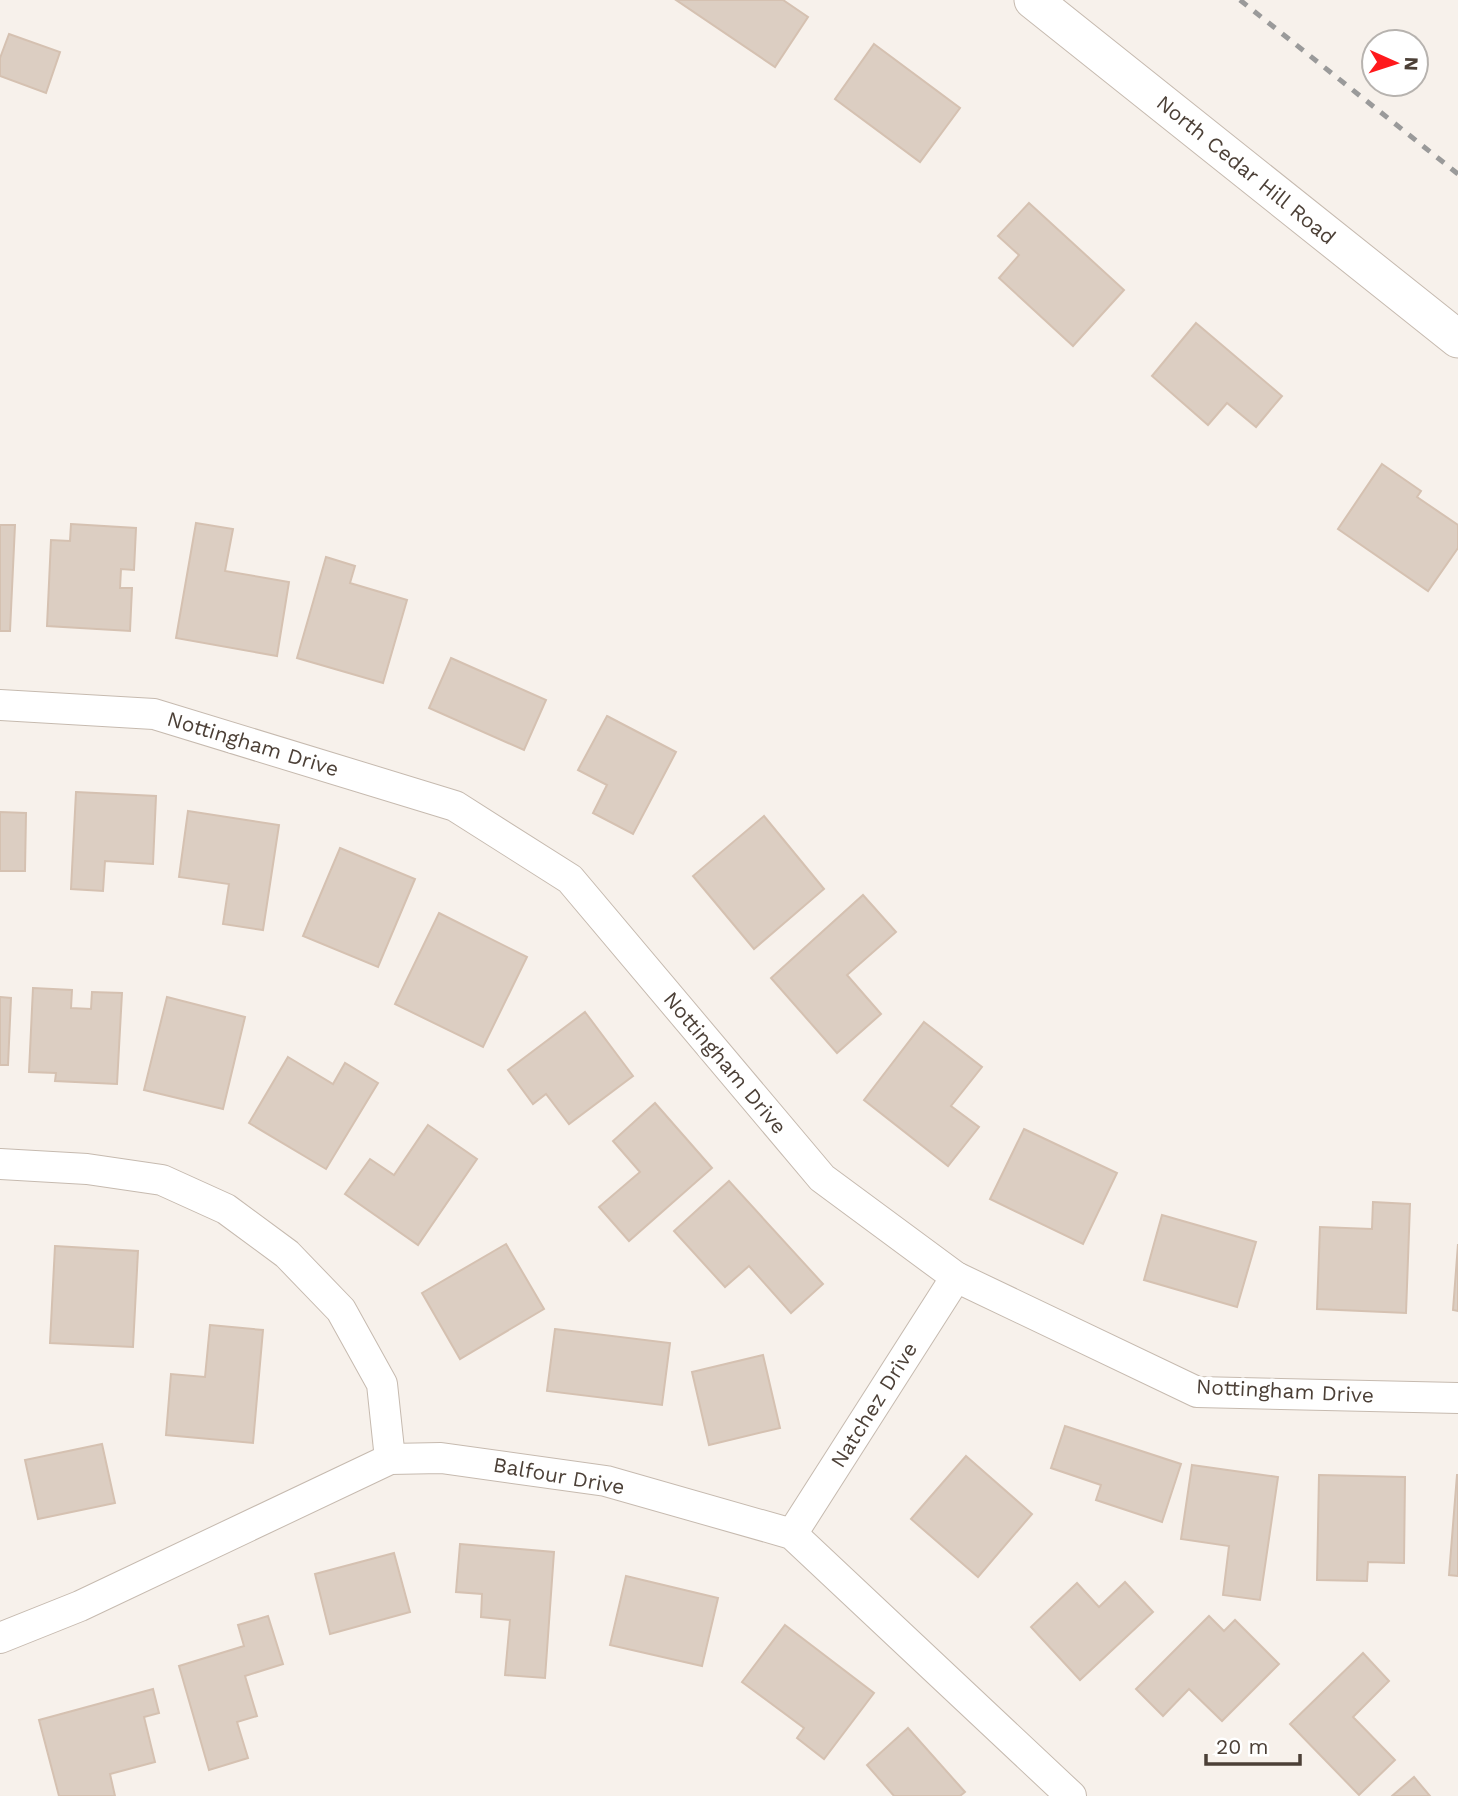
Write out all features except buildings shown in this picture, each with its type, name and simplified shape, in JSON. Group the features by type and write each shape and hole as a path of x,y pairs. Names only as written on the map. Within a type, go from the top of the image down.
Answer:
{"street":[{"name":"North Cedar Hill Road","path":"1033,0 1458,339"},
{"name":"Nottingham Drive","path":"0,705 154,714 455,806 570,879 822,1178 956,1277 1196,1392 1458,1398"},
{"path":"0,1164 87,1168 162,1180 226,1209 287,1254 341,1310 382,1384 390,1459"},
{"name":"Natchez Drive","path":"792,1534 956,1277"},
{"name":"Balfour Drive","path":"5,1631 80,1606 390,1459 441,1458 606,1481 792,1534 1071,1796"}],"railway":[{"path":"1240,0 1458,174"}]}
